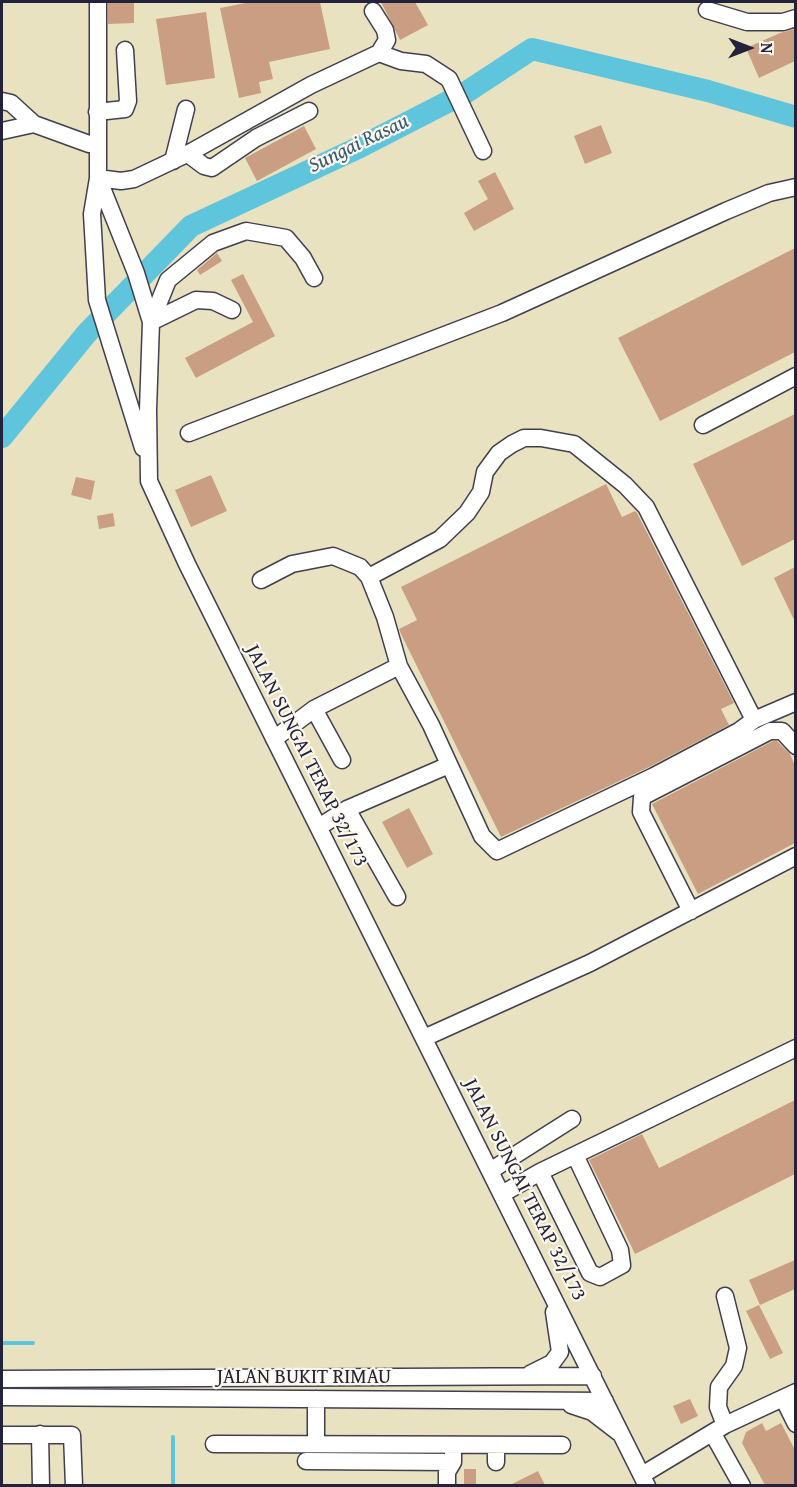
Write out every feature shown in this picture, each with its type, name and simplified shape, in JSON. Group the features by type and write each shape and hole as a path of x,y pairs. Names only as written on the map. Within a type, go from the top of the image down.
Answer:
{"street":[{"name":"JALAN SUNGAI TERAP 32/173","path":"98,2 98,178 136,273 151,322 147,460 149,481 187,564 645,1480"},
{"path":"707,10 747,22 783,22 795,18"},
{"path":"373,11 385,30 387,40 379,53"},
{"path":"97,111 125,109 128,101 125,50"},
{"path":"147,460 97,300 92,214 98,178 121,181 134,179 191,152 308,77 379,53 438,69 449,79 483,151"},
{"path":"2,101 11,103 34,124 89,144 98,144"},
{"path":"172,161 186,109"},
{"path":"191,152 192,157 204,166 212,168 256,138 309,111"},
{"path":"2,131 34,124"},
{"path":"189,433 502,314 769,192 795,187"},
{"path":"151,322 168,280 213,243 246,231 285,238 303,258 314,278"},
{"path":"151,322 196,300 213,301 232,310"},
{"path":"703,425 795,376"},
{"path":"369,577 440,539 467,513 481,492 485,472 499,453 512,444 524,438 541,438 574,444 625,484 646,507 754,720"},
{"path":"261,580 292,564 333,556 360,567 369,577 385,617 399,666 482,836 492,848 502,851 654,776 739,731 754,720 795,702"},
{"path":"274,739 314,709 399,666"},
{"path":"314,709 342,759"},
{"path":"691,911 641,812 642,796 770,731 782,731 795,746"},
{"path":"319,827 347,808 449,765"},
{"path":"347,808 398,897"},
{"path":"424,1038 590,963 795,856"},
{"path":"502,1194 540,1172 795,1047"},
{"path":"490,1171 572,1119"},
{"path":"540,1172 590,1274 600,1277 622,1265 621,1258 575,1155"},
{"path":"521,1377 552,1363 560,1352 560,1338 549,1288"},
{"path":"725,1296 738,1348 734,1366 719,1387 719,1430 742,1485"},
{"name":"JALAN BUKIT RIMAU","path":"2,1379 592,1376"},
{"path":"645,1480 719,1430 789,1395 795,1424"},
{"name":"JALAN BUKIT RIMAU","path":"2,1397 605,1401"},
{"path":"316,1399 316,1444"},
{"path":"526,1400 585,1408 623,1436"},
{"path":"40,1434 41,1485"},
{"path":"2,1435 72,1435 74,1485"},
{"path":"214,1444 453,1444 496,1453 562,1445"},
{"path":"447,1485 447,1472 453,1462 453,1444"},
{"path":"306,1461 453,1462"}],"building":[{"path":"108,2 134,2 134,23 108,24"},
{"path":"251,2 320,2 330,49 269,62 273,79 259,82 261,93 239,98 220,8"},
{"path":"381,2 415,2 428,25 400,40"},
{"path":"206,12 215,78 166,85 156,19"},
{"path":"795,29 795,61 759,78 746,48"},
{"path":"601,125 612,153 585,164 574,136"},
{"path":"304,126 316,149 257,181 245,158"},
{"path":"495,172 514,209 474,231 464,213 488,199 478,181"},
{"path":"795,248 795,352 660,421 618,338"},
{"path":"217,253 222,261 200,275 197,270"},
{"path":"243,274 275,336 196,378 185,358 253,322 231,280"},
{"path":"795,414 795,539 742,566 693,464"},
{"path":"211,475 227,511 191,527 175,490"},
{"path":"76,477 95,481 91,500 71,495"},
{"path":"606,484 622,517 635,511 637,513 734,703 721,709 729,725 649,767 501,837 399,629 417,620 401,587"},
{"path":"113,513 115,526 99,529 97,516"},
{"path":"795,567 795,622 774,578"},
{"path":"773,741 777,741 790,754 795,766 795,843 698,894 652,804"},
{"path":"409,808 433,854 407,868 382,822"},
{"path":"795,1100 795,1174 635,1254 589,1160 642,1134 659,1168"},
{"path":"795,1260 795,1289 760,1305 749,1280"},
{"path":"759,1305 783,1353 770,1359 746,1311"},
{"path":"690,1399 698,1416 681,1424 673,1406"},
{"path":"762,1423 766,1431 781,1423 795,1450 795,1485 765,1485 742,1443 746,1432"},
{"path":"464,1469 476,1469 476,1485 464,1485"},
{"path":"538,1471 545,1485 510,1485"}],"waterway":[{"name":"Sungai Rasau","path":"2,437 87,333 191,226 360,147 465,93 532,49 708,91 796,117"},
{"path":"2,1343 33,1343"},
{"path":"173,1437 173,1486"}]}
